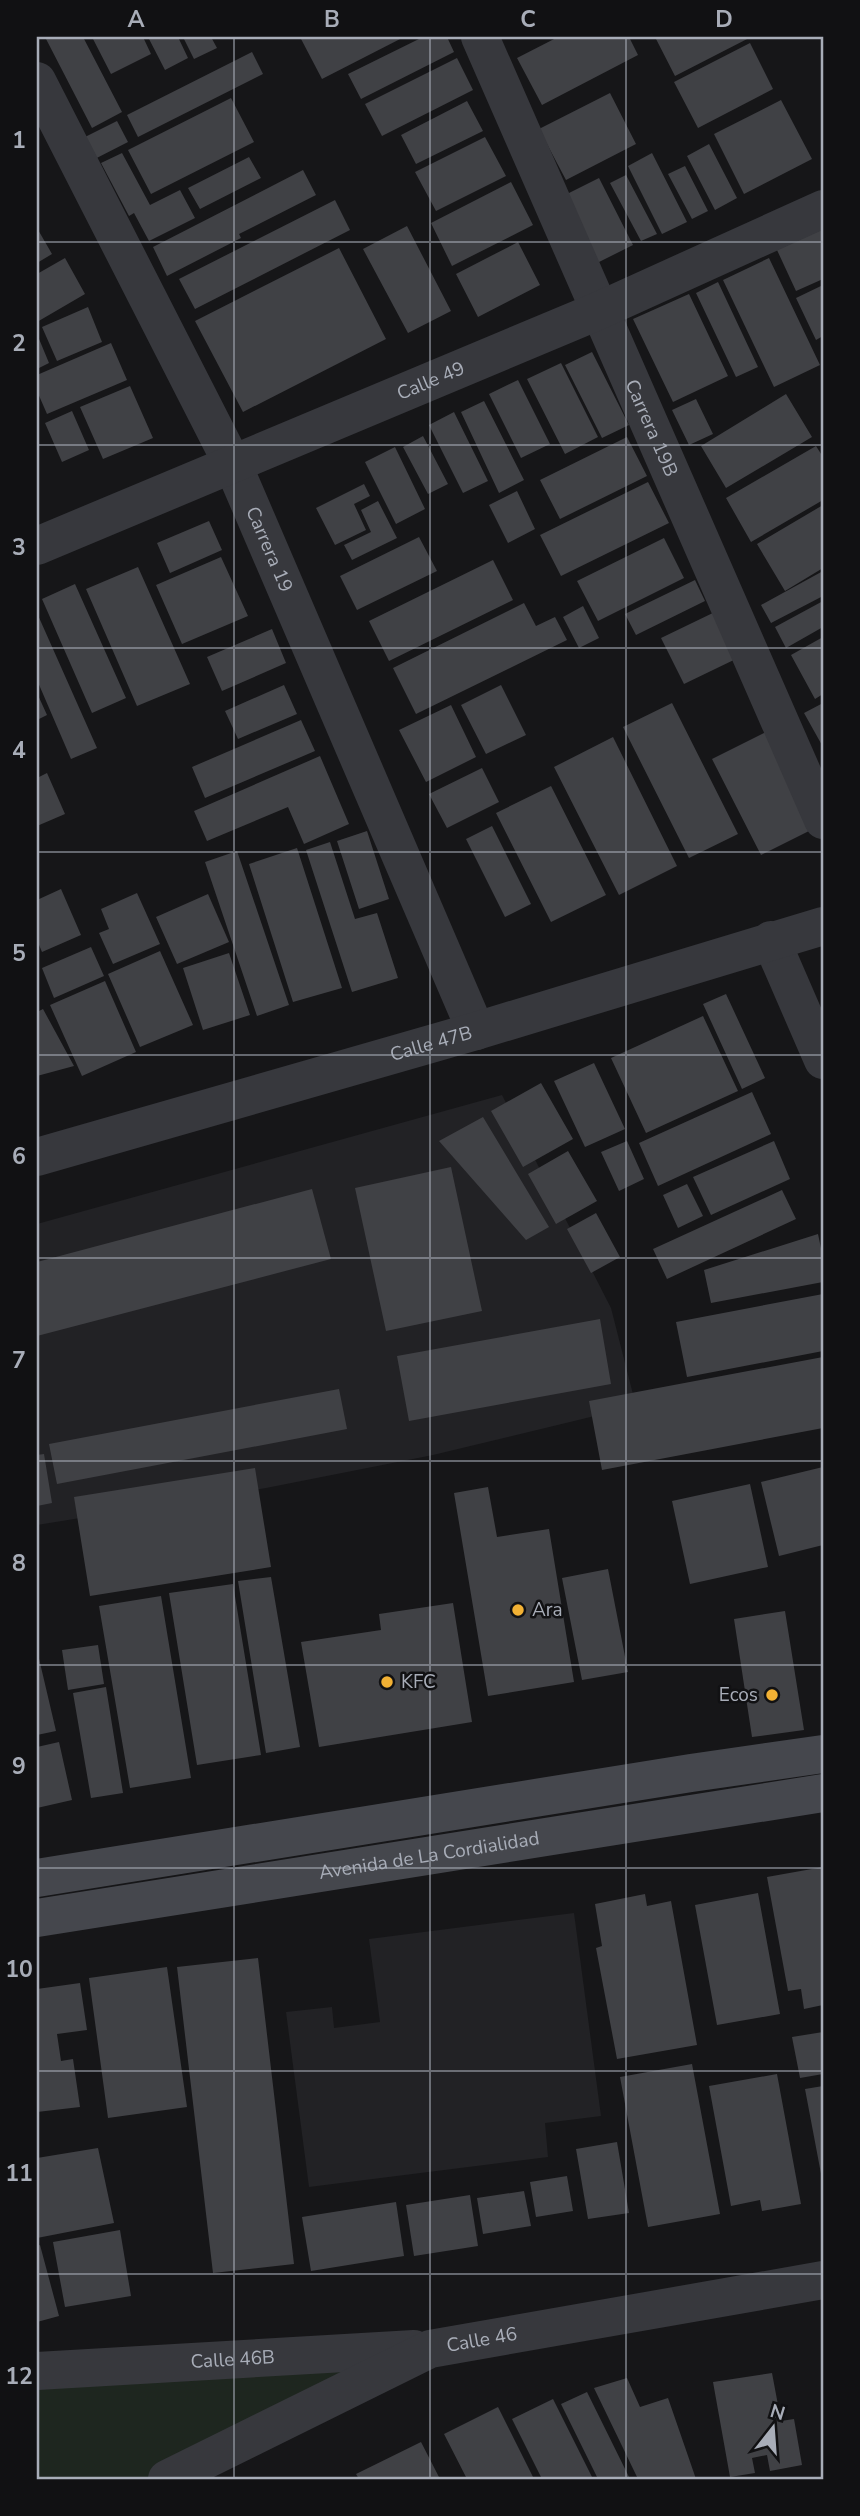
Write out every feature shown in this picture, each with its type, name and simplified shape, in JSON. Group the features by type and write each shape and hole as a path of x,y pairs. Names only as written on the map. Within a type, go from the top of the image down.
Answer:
{"main road":[{"path":"37,1878 678,1774 823,1754"},
{"name":"Avenida de La Cordialidad","path":"37,1918 823,1793"}],"street":[{"name":"Carrera 19B","path":"480,37 823,820"},
{"name":"Carrera 19","path":"37,81 233,465 475,1031"},
{"name":"Calle 49","path":"37,546 598,310 823,209"},
{"name":"Calle 47B","path":"37,1157 475,1031 823,926"},
{"path":"771,940 823,1060"},
{"name":"Calle 46","path":"167,2479 430,2348 823,2280"},
{"name":"Calle 46B","path":"37,2371 430,2348"}],"shaded area":[{"path":"502,1095 611,1308 636,1406 433,1455 266,1488 37,1525 37,1224"},
{"path":"574,1913 601,2116 545,2123 548,2157 309,2187 286,2012 332,2007 334,2028 380,2022 369,1939"},
{"path":"397,2359 149,2479 37,2479 37,2381"}],"building":[{"path":"45,37 83,37 122,112 92,128"},
{"path":"92,37 143,37 151,54 111,74"},
{"path":"148,37 178,37 188,58 165,70"},
{"path":"183,37 211,37 217,48 194,59"},
{"path":"300,37 404,37 322,79"},
{"path":"423,37 447,37 454,52 361,99 348,74"},
{"path":"558,37 629,37 638,55 542,105 517,58"},
{"path":"655,37 751,37 675,76"},
{"path":"750,43 773,89 698,128 674,82"},
{"path":"252,52 263,74 138,137 127,115"},
{"path":"457,58 473,90 382,136 365,104"},
{"path":"610,93 636,144 566,180 539,129"},
{"path":"231,98 254,142 151,194 128,150"},
{"path":"781,100 812,159 744,194 714,134"},
{"path":"467,101 483,131 416,164 401,135"},
{"path":"117,121 128,142 85,164 75,142"},
{"path":"485,137 506,176 436,211 415,172"},
{"path":"709,144 737,198 715,210 687,156"},
{"path":"122,153 150,205 180,190 195,218 149,241 134,213 129,216 101,163"},
{"path":"652,153 687,222 662,234 628,166"},
{"path":"249,157 261,178 200,209 188,188"},
{"path":"685,166 708,211 692,219 668,174"},
{"path":"303,170 316,195 239,234 241,238 167,276 153,247"},
{"path":"626,175 657,234 641,241 610,183"},
{"path":"599,178 633,245 595,264 561,197"},
{"path":"511,182 533,225 452,266 431,223"},
{"path":"335,200 350,230 195,309 179,279"},
{"path":"407,226 451,311 408,333 363,249"},
{"path":"37,228 52,254 37,263"},
{"path":"823,229 823,279 796,291 777,250"},
{"path":"518,242 540,285 478,317 456,274"},
{"path":"339,248 386,339 243,412 195,321"},
{"path":"65,258 85,294 37,322 37,274"},
{"path":"769,258 820,365 774,387 723,280"},
{"path":"718,282 758,367 736,377 696,293"},
{"path":"823,285 823,336 816,340 796,298"},
{"path":"689,294 728,376 673,402 633,319"},
{"path":"88,307 102,342 57,361 42,327"},
{"path":"37,334 49,363 37,369"},
{"path":"111,343 127,380 47,414 37,391 37,375"},
{"path":"592,352 629,425 602,438 565,365"},
{"path":"561,363 598,437 565,454 527,379"},
{"path":"518,380 550,444 521,458 489,394"},
{"path":"130,386 153,438 103,459 80,407"},
{"path":"786,394 812,437 726,488 701,446"},
{"path":"696,399 713,434 689,445 672,410"},
{"path":"484,401 524,480 499,493 461,412"},
{"path":"72,411 89,450 62,462 45,423"},
{"path":"454,412 488,481 463,493 429,425"},
{"path":"423,436 448,484 428,494 403,447"},
{"path":"627,437 647,476 560,519 540,480"},
{"path":"816,446 823,457 823,500 751,542 726,498"},
{"path":"395,447 425,509 396,524 365,462"},
{"path":"648,482 669,523 561,576 540,535"},
{"path":"364,484 370,496 354,504 366,530 335,545 316,508"},
{"path":"517,491 535,529 508,543 489,505"},
{"path":"378,501 397,538 352,560 344,545 371,532 361,510"},
{"path":"823,505 823,568 785,591 757,544"},
{"path":"209,521 222,550 170,573 157,543"},
{"path":"419,537 437,571 357,610 340,576"},
{"path":"664,538 684,578 598,621 577,581"},
{"path":"221,557 248,616 182,644 156,585"},
{"path":"493,560 513,600 389,661 369,621"},
{"path":"138,567 190,684 137,706 86,589"},
{"path":"823,571 823,596 771,623 761,605"},
{"path":"695,580 705,601 636,635 625,614"},
{"path":"75,584 126,698 92,713 42,599"},
{"path":"823,601 823,627 786,648 775,627"},
{"path":"524,603 536,626 555,617 567,640 416,714 393,668"},
{"path":"583,606 599,638 579,648 563,617"},
{"path":"719,610 742,656 684,684 661,638"},
{"path":"37,613 97,748 71,759 37,680"},
{"path":"272,629 286,663 222,691 207,657"},
{"path":"823,637 823,694 815,699 791,655"},
{"path":"284,685 297,714 238,739 225,711"},
{"path":"501,685 526,735 486,754 461,705"},
{"path":"37,693 47,715 37,720"},
{"path":"672,703 738,834 689,858 623,727"},
{"path":"823,703 823,747 804,713"},
{"path":"451,705 476,757 426,782 399,730"},
{"path":"301,720 315,751 205,798 192,767"},
{"path":"770,730 819,826 761,855 712,759"},
{"path":"613,737 677,866 619,895 554,767"},
{"path":"320,756 349,824 304,844 288,807 207,841 194,811"},
{"path":"482,768 499,802 447,828 429,794"},
{"path":"47,773 65,814 37,826 37,778"},
{"path":"551,786 606,895 551,922 496,813"},
{"path":"492,826 531,904 505,917 466,839"},
{"path":"367,831 389,899 359,909 337,841"},
{"path":"330,842 355,919 377,913 398,978 352,992 306,850"},
{"path":"297,848 342,988 293,1002 249,864"},
{"path":"237,851 289,1005 257,1016 205,862"},
{"path":"61,889 81,935 42,952 37,940 37,900"},
{"path":"137,893 160,944 113,964 99,933 109,929 101,909"},
{"path":"208,894 229,942 177,964 156,917"},
{"path":"91,947 104,976 54,998 42,968"},
{"path":"160,951 193,1025 140,1047 108,974"},
{"path":"229,953 250,1015 203,1030 183,968"},
{"path":"105,981 136,1052 82,1076 50,1005"},
{"path":"726,994 765,1078 742,1089 703,1004"},
{"path":"43,1009 74,1066 37,1076 37,1012"},
{"path":"703,1016 738,1091 646,1133 611,1058"},
{"path":"594,1063 625,1129 585,1147 554,1081"},
{"path":"541,1083 573,1139 523,1167 491,1111"},
{"path":"752,1092 771,1134 658,1186 639,1143"},
{"path":"483,1117 549,1227 526,1240 439,1141"},
{"path":"627,1141 644,1179 619,1191 601,1152"},
{"path":"774,1141 790,1179 711,1215 693,1177"},
{"path":"568,1151 597,1201 556,1224 528,1174"},
{"path":"451,1167 482,1311 386,1331 355,1188"},
{"path":"687,1184 703,1216 678,1228 663,1195"},
{"path":"312,1189 331,1259 37,1336 37,1262"},
{"path":"782,1190 796,1219 667,1279 653,1249"},
{"path":"596,1213 620,1257 591,1273 567,1229"},
{"path":"818,1234 823,1258 823,1282 711,1303 704,1270"},
{"path":"823,1294 823,1351 687,1377 676,1322"},
{"path":"600,1319 611,1384 409,1421 397,1356"},
{"path":"823,1357 823,1428 602,1470 589,1401"},
{"path":"339,1389 347,1429 57,1484 49,1444"},
{"path":"44,1454 52,1503 37,1506 37,1455"},
{"path":"823,1467 823,1545 779,1556 761,1482"},
{"path":"255,1468 271,1567 90,1596 74,1497"},
{"path":"750,1484 768,1567 690,1584 672,1501"},
{"name":"Ara","path":"488,1487 497,1537 549,1529 574,1682 488,1696 454,1493"},
{"path":"608,1569 628,1672 582,1680 562,1578"},
{"path":"271,1577 300,1747 266,1753 238,1581"},
{"path":"233,1584 261,1755 197,1765 169,1593"},
{"path":"161,1596 191,1778 130,1788 99,1606"},
{"name":"KFC","path":"453,1603 472,1722 319,1747 301,1642 381,1630 379,1614"},
{"name":"Ecos","path":"785,1611 804,1730 752,1737 734,1619"},
{"path":"98,1645 104,1684 68,1690 62,1650"},
{"path":"37,1650 56,1731 37,1735"},
{"path":"106,1687 123,1793 91,1798 73,1693"},
{"path":"59,1742 72,1800 37,1808 37,1747"},
{"path":"823,1867 823,2005 804,2009 801,1989 788,1991 767,1877"},
{"path":"758,1893 780,2014 717,2025 695,1905"},
{"path":"645,1894 647,1906 671,1901 697,2045 617,2059 596,1948 602,1946 595,1904"},
{"path":"258,1958 294,2264 213,2273 177,1967"},
{"path":"167,1967 187,2107 108,2118 89,1978"},
{"path":"80,1983 87,2030 57,2034 61,2061 73,2059 80,2107 37,2112 37,1989"},
{"path":"823,2032 823,2074 800,2078 792,2037"},
{"path":"692,2064 720,2214 648,2227 620,2077"},
{"path":"777,2074 801,2204 762,2211 760,2200 731,2206 709,2086"},
{"path":"823,2086 823,2179 822,2179 805,2089"},
{"path":"617,2142 629,2213 588,2219 576,2149"},
{"path":"98,2148 114,2223 37,2238 37,2158"},
{"path":"567,2176 573,2211 536,2217 530,2182"},
{"path":"524,2191 531,2226 483,2234 477,2198"},
{"path":"470,2195 478,2246 414,2256 406,2205"},
{"path":"396,2202 404,2256 311,2271 302,2217"},
{"path":"120,2230 131,2296 65,2307 53,2242"},
{"path":"40,2245 59,2316 37,2322 37,2246"},
{"path":"772,2373 781,2421 794,2419 802,2465 770,2471 767,2455 752,2458 755,2473 730,2477 713,2382"},
{"path":"627,2378 640,2407 668,2398 696,2479 638,2479 594,2388"},
{"path":"587,2392 630,2479 598,2479 561,2404"},
{"path":"553,2399 593,2479 542,2479 512,2419"},
{"path":"498,2407 534,2479 467,2479 444,2434"},
{"path":"421,2442 440,2479 359,2479 356,2474"}],"place":[{"name":"Ara","path":"518,1610"},
{"name":"KFC","path":"387,1682"},
{"name":"Ecos","path":"772,1695"}]}
